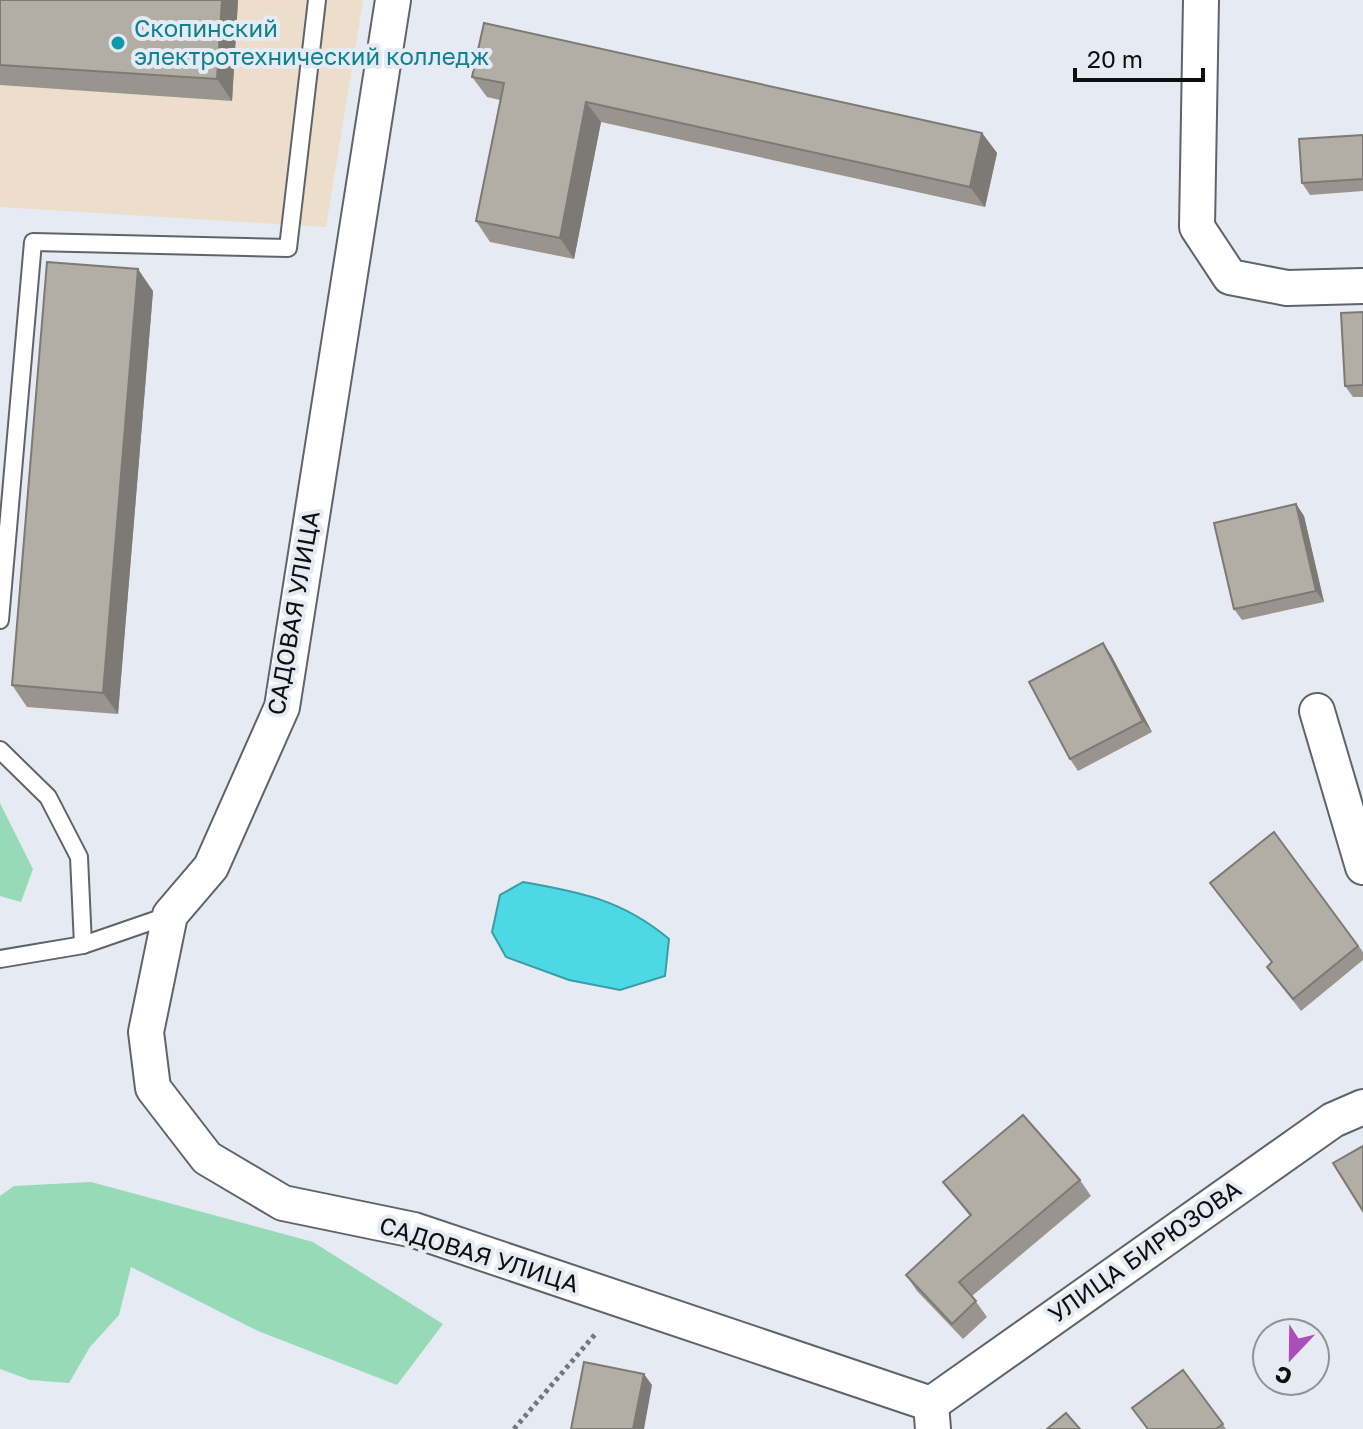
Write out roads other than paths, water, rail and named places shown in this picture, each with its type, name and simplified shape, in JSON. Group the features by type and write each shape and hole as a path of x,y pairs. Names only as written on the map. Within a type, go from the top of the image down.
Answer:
{"street":[{"name":"САДОВАЯ УЛИЦА","path":"393,0 282,707 211,867 170,915 146,1032 153,1088 207,1158 283,1203 414,1230 624,1301 932,1416"},
{"path":"1201,0 1197,227 1230,277 1287,288 1363,286"},
{"path":"1317,711 1363,867"},
{"name":"УЛИЦА БИРЮЗОВА","path":"932,1416 1333,1120 1363,1107"}],"lane":[{"path":"0,620 33,242 288,248 317,0"},
{"path":"0,750 48,797 79,857 83,945"},
{"path":"0,959 83,945 170,915"}],"water":[{"path":"523,882 618,906 652,926 669,939 665,976 620,990 569,980 506,957 492,932 500,895"}],"place":[{"name":"Скопинский электротехнический колледж","path":"118,43"}]}
